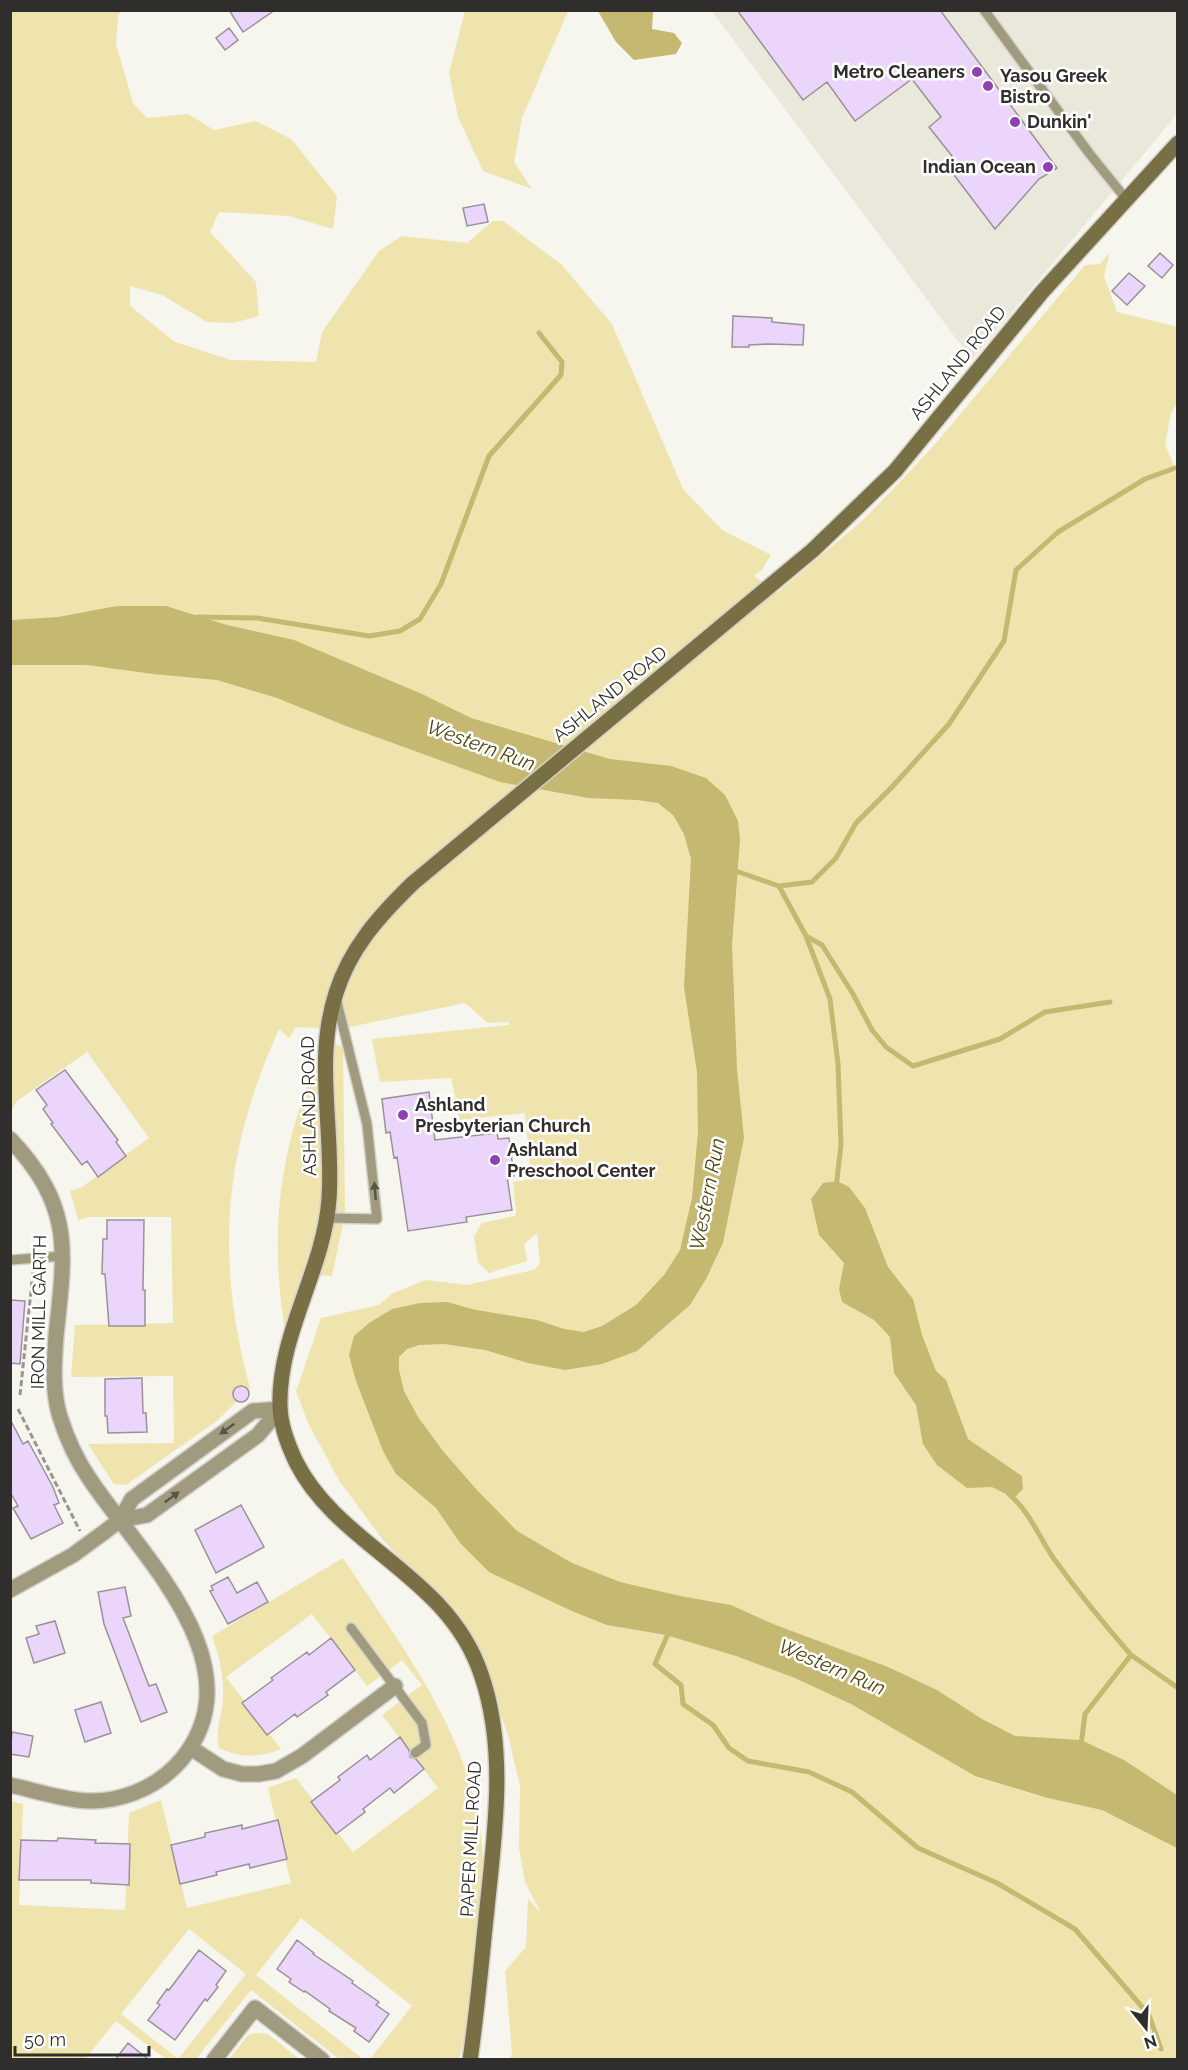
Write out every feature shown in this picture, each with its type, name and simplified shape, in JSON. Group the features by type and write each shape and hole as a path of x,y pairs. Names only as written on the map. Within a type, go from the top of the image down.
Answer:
{"main road":[{"name":"ASHLAND ROAD","path":"280,1409 284,1367 327,1218 330,1184 325,1056 327,1032 335,994 364,935 385,910 413,883 813,550 874,493 917,446 1035,300 1178,142"},
{"name":"PAPER MILL ROAD","path":"280,1409 290,1448 309,1485 348,1525 403,1570 436,1602 459,1628 482,1674 491,1711 496,1792 491,1867 470,2060"}],"street":[{"name":"IRON MILL GARTH","path":"10,1139 39,1173 52,1197 60,1225 63,1256 54,1359 55,1389 60,1414 77,1459 167,1582 184,1611 197,1644 205,1674 208,1698 202,1724 191,1748 173,1770 151,1786 105,1801 77,1800 10,1785"},
{"path":"120,1520 147,1515 258,1435 280,1409"},
{"path":"10,1590 73,1555 120,1520 132,1499 253,1411 280,1409"},
{"path":"191,1748 223,1769 242,1774 276,1771 296,1760 395,1686"},
{"path":"214,2060 255,2008 322,2060"}],"lane":[{"path":"984,10 1089,153 1126,199"},
{"path":"327,1218 377,1220 367,1124 335,994"},
{"path":"10,1260 63,1256"},
{"path":"351,1628 422,1723 426,1745 415,1753"}],"path":[{"path":"20,1395 34,1258"},
{"path":"18,1409 80,1533"}],"shaded area":[{"path":"11,11 122,11 118,15 116,44 133,103 147,118 188,114 214,130 256,121 291,139 337,196 333,229 289,216 219,212 210,232 256,282 259,316 233,323 207,322 162,295 130,286 130,306 175,342 231,360 316,362 322,332 379,251 402,236 467,243 493,221 503,221 562,265 612,324 683,489 722,530 771,555 761,571 754,576 778,592 863,520 901,481 937,442 1085,265 1100,264 1110,252 1104,276 1117,312 1178,327 1177,403 1171,413 1165,444 1178,476 1177,2059 510,2059 512,2053 505,1971 526,1947 528,1899 541,1913 525,1882 519,1848 520,1786 508,1735 491,1688 426,1585 383,1540 340,1482 309,1425 296,1392 321,1318 379,1305 393,1293 426,1280 467,1285 529,1271 535,1269 540,1263 537,1233 524,1244 527,1261 489,1273 478,1262 474,1236 482,1223 515,1216 513,1182 531,1179 525,1113 460,1120 451,1078 380,1082 372,1039 509,1025 509,1022 488,1023 465,1003 340,1029 296,1027 289,1038 279,1029 260,1075 246,1119 236,1163 230,1206 229,1250 232,1294 250,1388 218,1420 126,1485 114,1484 88,1444 174,1443 173,1376 71,1377 75,1325 173,1323 171,1217 90,1217 78,1220 70,1191 82,1187 149,1138 87,1052 17,1101 11,1110 10,1018 13,1007 10,1006"},
{"path":"465,11 568,11 522,118 514,162 532,189 483,171 458,117 449,73"},
{"path":"712,11 1177,11 1177,114 972,360"},
{"path":"327,1041 343,1047 345,1214 332,1276 308,1275 287,1341 278,1262 278,1225 282,1188 288,1151 298,1114"},
{"path":"343,1558 435,1701 468,1778 479,1819 483,1862 466,2030 459,2059 370,2059 412,2006 301,1918 256,1975 363,2059 339,2059 251,1990 196,2059 178,2059 166,2059 116,2021 85,2059 11,2060 11,1801 23,1804 19,1905 125,1910 129,1813 161,1800 187,1908 291,1883 268,1788 296,1778 353,1852 438,1788 382,1715 422,1685 402,1660 367,1686 312,1614 226,1677 281,1749 250,1756 235,1754 219,1748 218,1729 223,1703 223,1681 212,1636","holes":["189,1929 246,1974 178,2059 121,2014"]},
{"path":"268,2034 299,2059 229,2059 248,2035"}],"water":[{"path":"598,11 653,11 652,29 674,33 682,43 676,54 634,60 616,42"},
{"name":"Western Run","path":"117,606 166,606 227,625 294,640 422,694 471,718 610,759 671,766 706,778 725,795 738,821 740,840 732,945 737,1069 744,1138 723,1243 706,1279 690,1305 637,1351 602,1364 565,1370 528,1363 485,1350 444,1344 419,1345 407,1349 399,1357 399,1370 404,1391 418,1417 443,1451 517,1531 572,1563 620,1582 731,1605 773,1624 888,1667 937,1690 982,1719 1015,1736 1081,1740 1124,1760 1177,1795 1177,1848 1102,1810 1048,1798 975,1776 851,1704 795,1678 736,1656 666,1635 607,1625 489,1572 460,1543 436,1508 396,1474 383,1451 356,1381 349,1355 354,1336 369,1323 392,1309 420,1303 447,1302 584,1332 602,1326 636,1305 664,1275 680,1250 692,1198 698,1132 697,1072 684,987 691,859 684,834 673,815 658,803 588,798 500,782 346,726 277,698 217,680 87,665 11,665 11,620 58,617"},
{"path":"837,1181 849,1187 865,1208 888,1267 913,1299 922,1335 936,1371 946,1380 968,1439 1022,1476 1023,1489 1014,1498 992,1487 967,1488 937,1465 923,1444 916,1405 894,1373 890,1337 874,1320 842,1302 839,1289 844,1263 819,1235 811,1199 823,1183"}],"building":[{"path":"229,10 275,10 243,32"},
{"path":"737,10 940,10 1057,168 1039,179 995,229 945,163 952,156 929,127 941,117 912,79 855,121 827,82 803,100"},
{"path":"229,28 238,40 225,50 216,38"},
{"path":"484,204 488,222 467,226 463,208"},
{"path":"1160,253 1173,265 1162,278 1148,266"},
{"path":"1129,273 1145,286 1127,305 1112,291"},
{"path":"733,316 772,318 772,322 804,325 803,345 769,344 732,347"},
{"path":"65,1070 118,1140 116,1142 126,1156 98,1177 87,1161 82,1165 51,1124 53,1123 43,1109 47,1105 36,1090"},
{"path":"429,1092 435,1140 497,1133 498,1139 509,1138 514,1176 507,1176 512,1210 466,1217 467,1222 408,1231 397,1157 394,1158 390,1132 386,1133 382,1099"},
{"path":"107,1220 144,1220 145,1326 109,1326 105,1274 102,1274 103,1239 107,1239"},
{"path":"10,1300 25,1301 20,1364 10,1363"},
{"path":"142,1378 143,1413 146,1413 147,1432 108,1433 107,1416 105,1416 105,1379"},
{"path":"241,1386 247,1388 249,1394 247,1400 241,1402 235,1400 233,1394 235,1388"},
{"path":"10,1419 23,1444 28,1441 53,1487 59,1503 54,1505 63,1523 31,1539 13,1508 18,1506 10,1492"},
{"path":"241,1505 264,1547 216,1573 195,1530"},
{"path":"228,1577 237,1593 257,1582 268,1602 228,1624 210,1591 213,1590 211,1586"},
{"path":"125,1587 131,1616 123,1618 149,1686 156,1684 167,1712 141,1722 104,1624 98,1592"},
{"path":"55,1621 65,1653 34,1663 26,1638 39,1634 36,1626"},
{"path":"331,1638 355,1670 326,1692 328,1695 297,1717 295,1714 267,1735 242,1703 273,1680 271,1678 307,1652 309,1655"},
{"path":"101,1702 111,1733 85,1742 75,1710"},
{"path":"12,1732 33,1736 29,1757 10,1754"},
{"path":"400,1737 409,1750 410,1757 416,1759 424,1769 394,1793 390,1788 363,1809 365,1812 336,1834 311,1802 367,1755 370,1760"},
{"path":"278,1820 287,1859 250,1868 249,1864 180,1884 171,1845 205,1837 205,1833 242,1825 242,1829"},
{"path":"58,1838 96,1840 95,1843 130,1844 129,1885 91,1883 91,1880 19,1880 21,1840 57,1841"},
{"path":"297,1940 313,1954 353,1981 352,1983 379,2002 376,2005 389,2014 369,2042 354,2031 356,2028 289,1982 291,1979 277,1969"},
{"path":"199,1950 226,1971 216,1985 218,1987 207,2001 205,1999 175,2040 148,2020 160,2005 157,2003 167,1989 169,1990"},
{"path":"128,2043 149,2060 115,2060"}],"waterway":[{"path":"198,617 257,618 369,636 400,631 420,619 441,584 489,456 561,375 562,362 539,333"},
{"path":"779,886 812,882 836,858 856,823 949,724 1004,641 1016,570 1058,532 1145,479 1178,467"},
{"path":"733,870 779,886 806,936 830,999 838,1064 841,1145 836,1188"},
{"path":"806,936 822,945 853,994 872,1030 886,1047 913,1066 1000,1039 1045,1012 1110,1002"},
{"path":"1009,1494 1029,1517 1072,1584 1131,1655"},
{"path":"670,1629 655,1664 681,1685 683,1704 713,1725 729,1748 748,1761 809,1772 852,1792 918,1848 997,1883 1075,1929 1149,2015 1161,2049"},
{"path":"1081,1745 1085,1714 1131,1655 1178,1688"}],"place":[{"name":"Metro Cleaners","path":"977,72"},
{"name":"Yasou Greek Bistro","path":"988,86"},
{"name":"Dunkin'","path":"1015,122"},
{"name":"Indian Ocean","path":"1048,167"},
{"name":"Ashland Presbyterian Church","path":"403,1115"},
{"name":"Ashland Preschool Center","path":"495,1160"}]}
